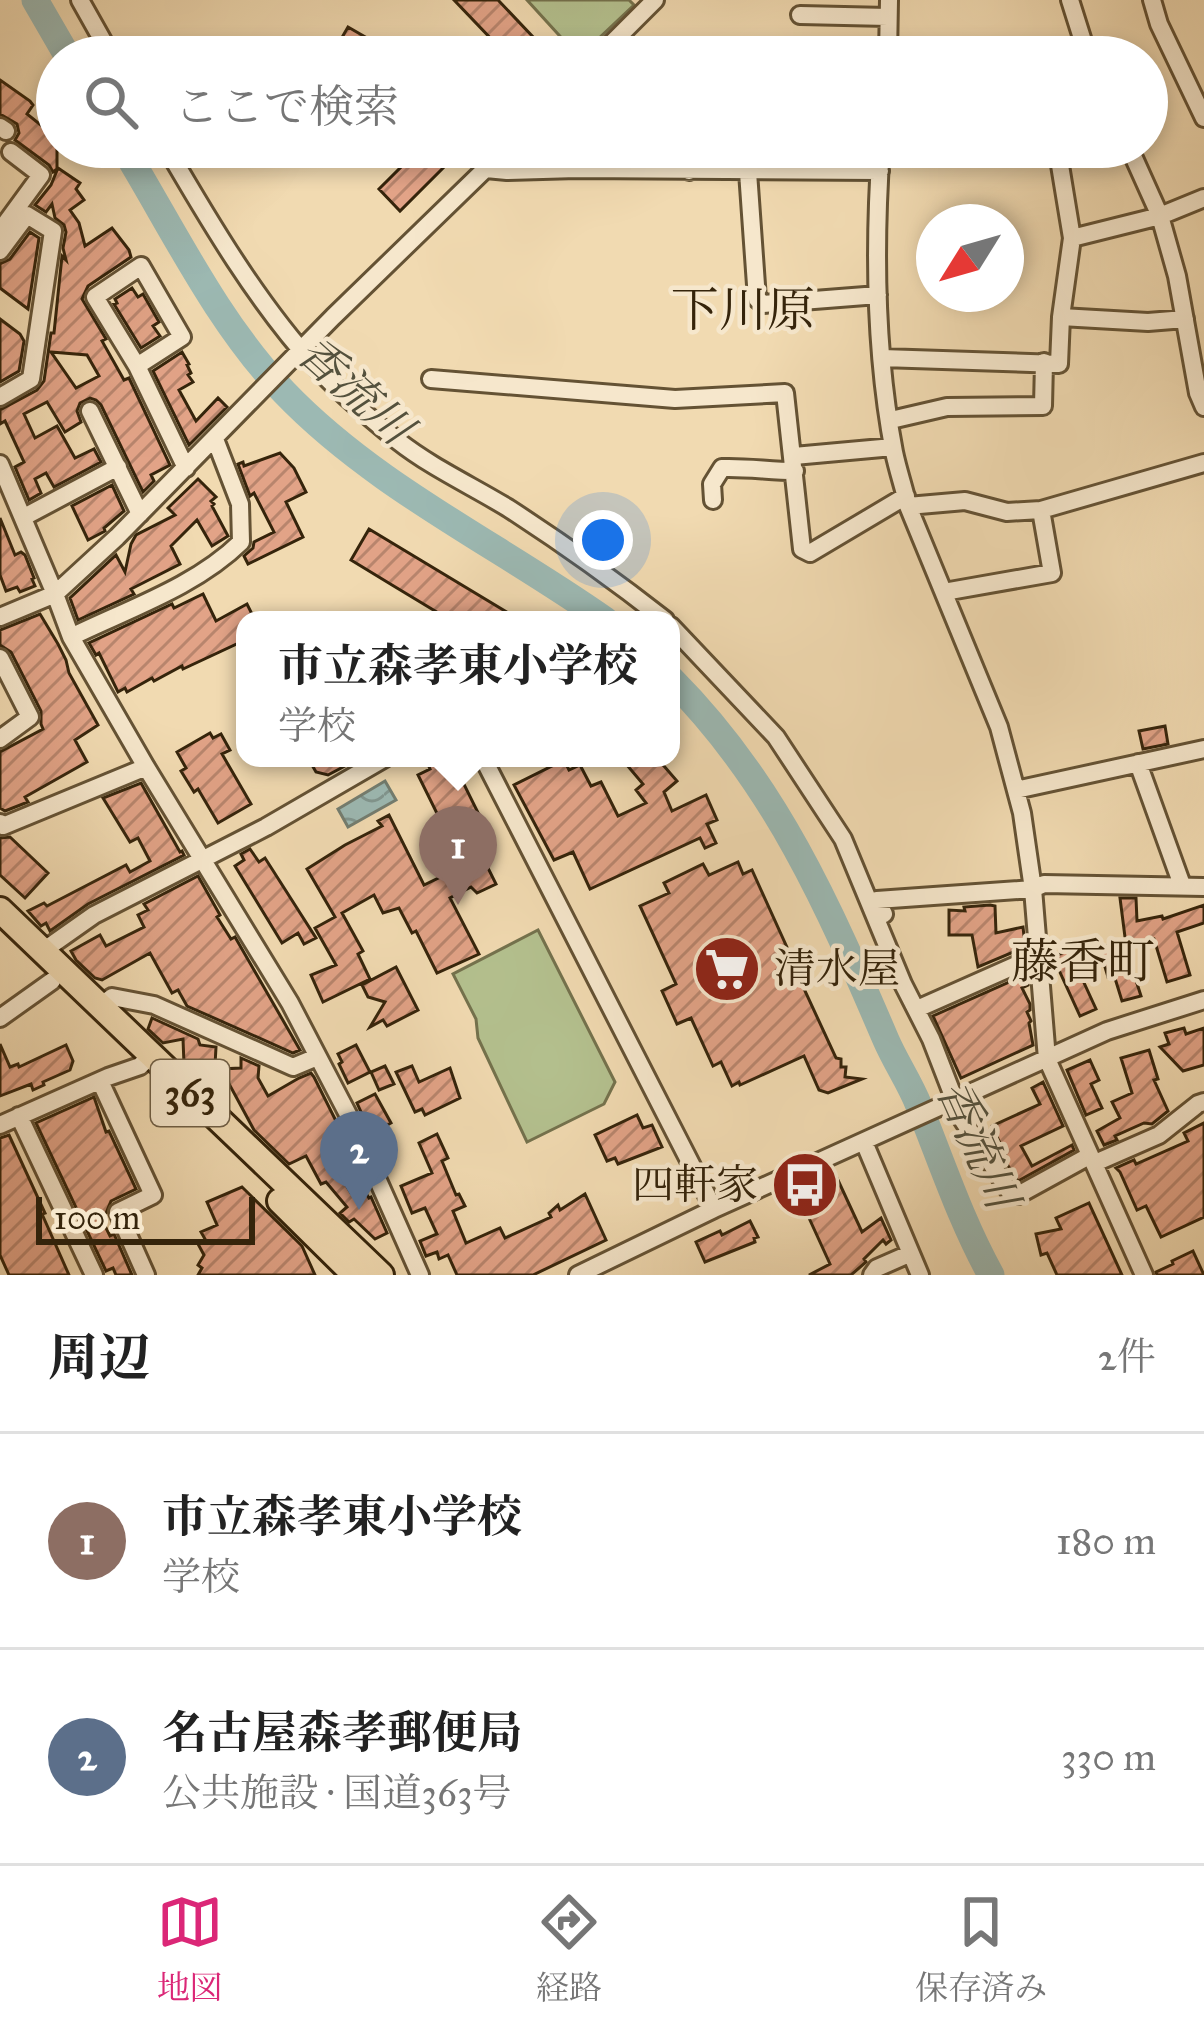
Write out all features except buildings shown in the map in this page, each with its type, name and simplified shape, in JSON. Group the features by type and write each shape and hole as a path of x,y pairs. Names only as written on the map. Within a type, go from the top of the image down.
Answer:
{"highway":[{"name":"363","path":"0,910 356,1275"},
{"name":"363","path":"0,931 381,1275"}],"street":[{"path":"80,0 100,36"},
{"path":"1070,0 1081,36"},
{"path":"1152,0 1165,36"},
{"path":"619,36 653,1"},
{"path":"800,14 889,9"},
{"path":"1168,43 1204,118"},
{"path":"0,231 41,175 11,152"},
{"path":"179,168 300,352 331,381 402,444 604,572 653,611"},
{"path":"880,168 878,295 893,446 907,501 999,727 1016,790 1034,889 1047,1059 1144,1275"},
{"path":"882,358 1059,364 1072,238 1061,168"},
{"path":"1138,168 1160,216 1177,276 1204,407"},
{"path":"0,616 55,594 486,169 880,171"},
{"path":"748,172 758,299 763,304 878,295"},
{"path":"1072,238 1160,216 1204,198"},
{"path":"0,251 27,215 53,231 32,379 0,397"},
{"path":"137,366 182,337 141,266 95,297 137,366 186,468"},
{"path":"1061,317 1185,319"},
{"path":"891,420 947,406 1043,406 1044,362"},
{"path":"431,380 675,399 785,393 802,549 810,554 907,501 964,501 1007,512 1041,510 1204,463"},
{"path":"90,411 140,514"},
{"path":"71,637 197,576 241,542 240,504 215,440"},
{"path":"713,500 712,484 722,468 794,464 893,446"},
{"path":"0,464 71,637 290,1003 352,1122 420,1275"},
{"path":"24,517 118,467"},
{"path":"944,592 1052,573 1041,510"},
{"path":"680,636 776,736 843,839 952,1102 1011,1194 1159,1135 1204,1102"},
{"path":"0,658 30,717 0,739"},
{"path":"1016,790 1204,749"},
{"path":"1138,764 1182,885"},
{"path":"0,823 3,826 146,767"},
{"path":"50,946 94,915 266,827 369,767"},
{"path":"488,767 714,1209"},
{"path":"903,984 911,978 877,900 1034,889 1044,884 1204,887"},
{"path":"916,1009 1039,955"},
{"path":"0,1018 52,981"},
{"path":"99,1007 112,997 154,1005 293,1066 317,1057"},
{"path":"578,1275 1107,1030 1204,1000"},
{"path":"0,1125 145,1061"},
{"path":"100,1081 153,1195 118,1212 146,1275"},
{"path":"20,1116 94,1275"},
{"path":"864,1142 920,1275"},
{"path":"872,1275 909,1254"}],"green space":[{"path":"527,0 629,0 634,5 601,36 560,36"},
{"path":"538,930 615,1082 604,1104 527,1142 453,974"}],"water":[{"path":"385,781 396,800 348,827 338,809"}],"waterway":[{"name":"香流川","path":"35,0 56,36"},
{"name":"香流川","path":"135,168 217,305 284,392 398,486 592,611"},
{"name":"香流川","path":"680,689 740,761 796,849 915,1098 991,1275"}],"place":[{"name":"市立森孝東小学校","path":"458,905"},
{"name":"清水屋","path":"727,969"},
{"name":"四軒家","path":"805,1185"},
{"name":"名古屋森孝郵便局","path":"359,1210"}],"district":[{"name":"下川原","path":"743,309"},
{"name":"藤香町","path":"1083,961"}]}
